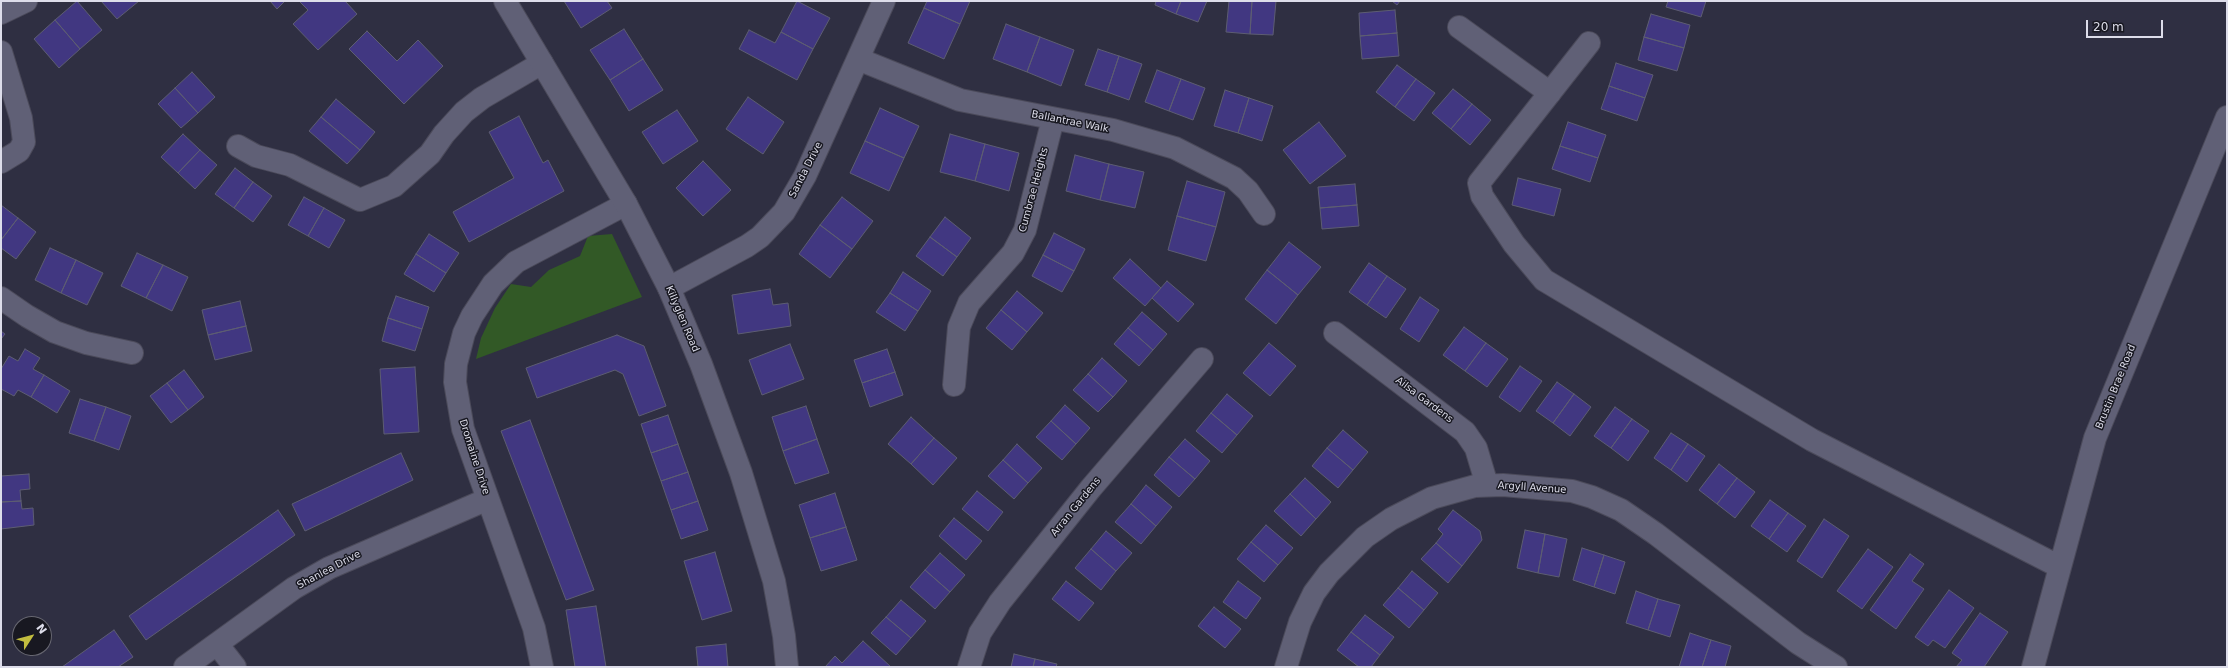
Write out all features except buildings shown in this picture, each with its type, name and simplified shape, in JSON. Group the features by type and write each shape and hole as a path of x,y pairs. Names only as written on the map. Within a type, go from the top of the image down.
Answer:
{"street":[{"path":"1,13 26,1"},
{"name":"Killyglen Road","path":"505,1 626,204 669,288 701,364 743,480 774,581 784,636 787,667"},
{"name":"Sanda Drive","path":"669,288 747,246 760,236 780,216 805,176 884,1"},
{"path":"1459,27 1550,93"},
{"path":"1589,43 1479,182 1482,196 1514,244 1544,280 1812,440 2060,567"},
{"path":"1,52 21,118 24,142 19,151 1,162"},
{"name":"Ballantrae Walk","path":"858,59 960,100 1113,130 1174,148 1234,178 1248,191 1264,214"},
{"path":"238,146 256,156 290,165 360,200 394,186 430,154 444,134 464,112 488,94 542,62"},
{"name":"Brustin Brae Road","path":"2033,667 2095,438 2227,117"},
{"name":"Cumbrae Heights","path":"954,385 959,327 969,303 1013,253 1025,230 1053,119"},
{"name":"Dromaine Drive","path":"542,667 534,628 463,429 455,382 456,364 464,333 472,316 493,284 516,262 626,204"},
{"path":"1,298 27,316 55,332 86,343 132,353"},
{"name":"Ailsa Gardens","path":"1335,333 1465,432 1476,448 1487,485"},
{"name":"Arran Gardens","path":"970,667 980,633 1000,602 1091,488 1202,359"},
{"name":"Argyll Avenue","path":"1286,667 1300,622 1314,594 1329,573 1364,537 1391,519 1432,498 1487,485 1561,489 1592,497 1614,507 1651,530 1798,643 1836,667"},
{"name":"Shanlea Drive","path":"185,667 294,588 329,568 488,500"},
{"path":"217,644 235,667"}],"green space":[{"path":"612,234 642,297 476,359 481,338 495,308 511,284 531,287 549,270 580,256 588,236"}]}
